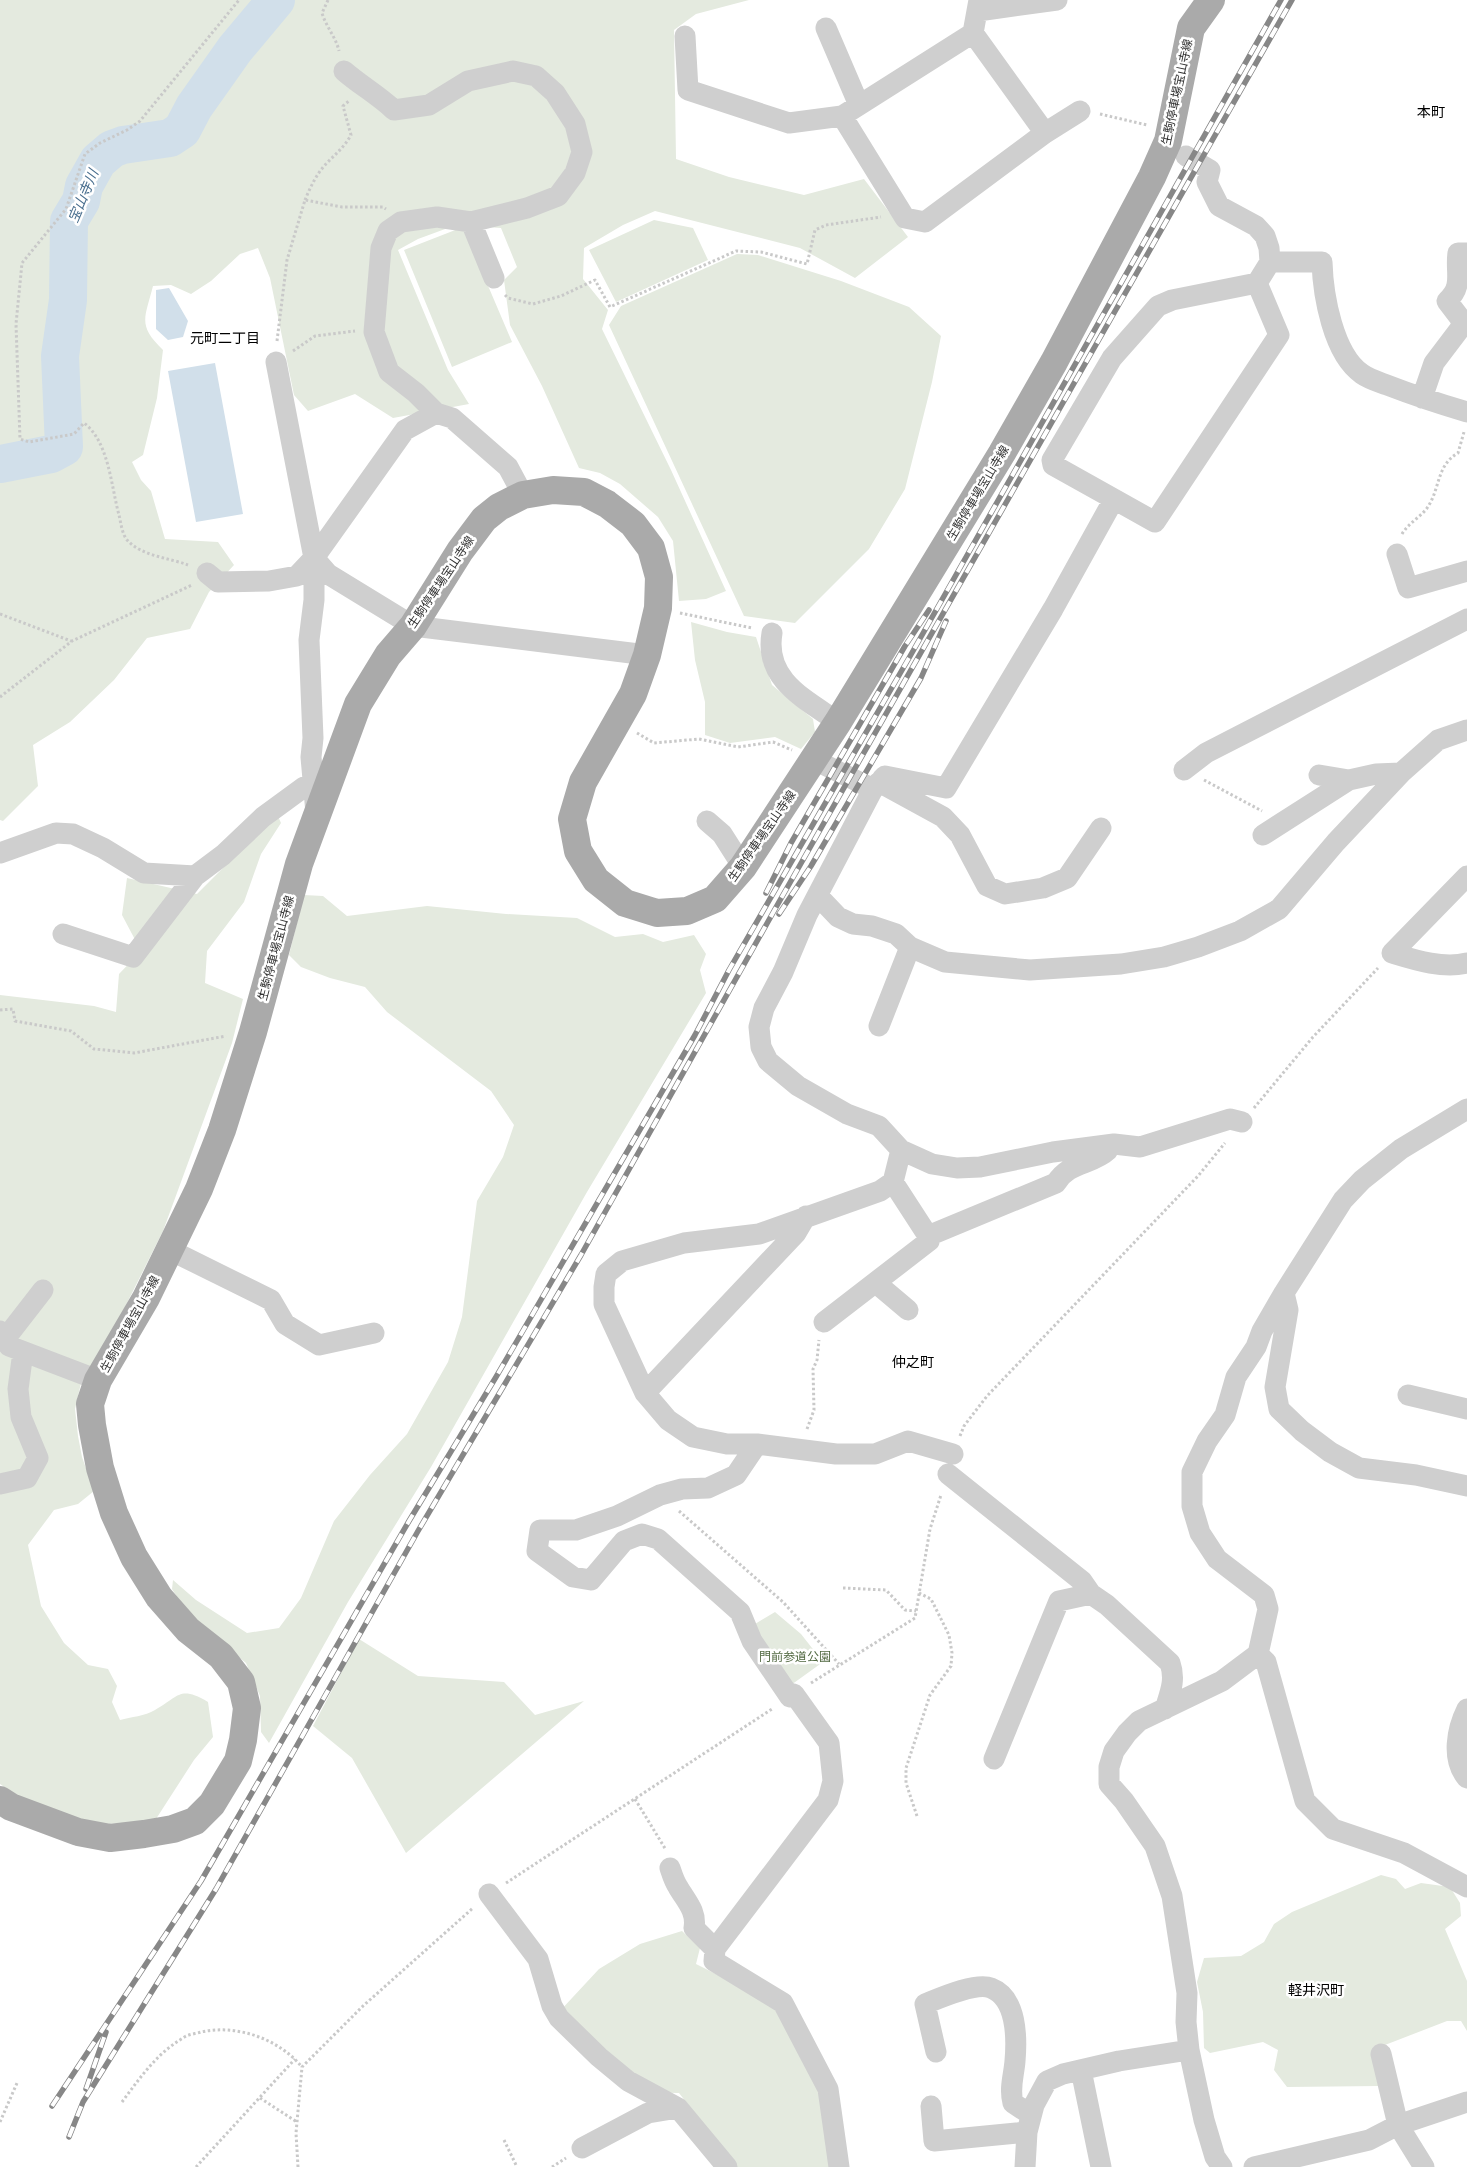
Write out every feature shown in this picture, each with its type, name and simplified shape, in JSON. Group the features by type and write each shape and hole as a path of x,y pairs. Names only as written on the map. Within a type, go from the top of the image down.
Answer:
{"main road":[{"name":"生駒停車場宝山寺線","path":"0,1800 11,1807 46,1821 78,1832 110,1838 173,1829 195,1821 212,1804 238,1761 247,1708 241,1682 221,1656 188,1630 159,1597 134,1557 114,1513 100,1468 90,1404 98,1380 126,1336 170,1250 222,1130 253,1032 299,864 358,704 388,655 413,626 460,551 484,519 499,507 523,495 553,490 584,492 607,504 634,524 651,548 659,577 658,608 647,655 633,694 583,782 572,819 578,851 596,880 625,903 657,913 687,911 716,900 743,867 838,722 1002,453 1054,362 1175,141 1191,28 1211,0"}],"street":[{"path":"685,36 688,90 789,123 850,110 973,33 979,6 1058,0"},
{"path":"826,28 850,110 905,218 925,222 1045,133 1080,111"},
{"path":"973,33 1045,133"},
{"path":"344,71 361,86 376,93 394,110 429,105 468,81 513,71 536,76 555,92 575,124 582,152 575,173 558,196 528,208 471,222 437,217 401,222 388,231 380,248 374,332 389,372 416,393 436,412 452,418 508,467 523,495"},
{"path":"1175,141 1210,170 1207,182 1219,206 1256,226 1265,236 1269,248 1270,262 1257,283 1172,300 1158,306 1112,358 1052,460 1053,465 1155,522 1279,335 1257,283"},
{"path":"471,222 494,278"},
{"path":"1422,398 1434,363 1462,326 1460,318 1446,301 1453,296 1459,280 1455,267 1458,253 1467,253"},
{"path":"1270,262 1322,262 1323,285 1328,309 1342,351 1352,365 1363,376 1422,398 1466,421"},
{"path":"276,362 314,558 314,600 309,640 314,788 317,818"},
{"path":"207,573 218,582 269,581 297,576 314,558 405,430 436,412"},
{"path":"1114,499 1053,609 946,788 885,776 876,786 807,915 783,972 764,1008 759,1027 761,1047 768,1060 798,1086 847,1114 879,1126 901,1150 932,1164 957,1168 980,1167 1053,1152 1114,1144 1140,1147 1230,1119 1242,1122"},
{"path":"1397,554 1408,588 1467,571"},
{"path":"314,558 328,574 413,626 647,655"},
{"path":"1184,770 1206,753 1467,619"},
{"path":"772,633 770,646 775,670 791,688 838,722"},
{"path":"818,896 838,918 853,924 872,926 896,934 910,947 945,962 1030,970 1121,964 1164,957 1198,947 1240,931 1279,909 1336,842 1401,773 1438,740 1467,730"},
{"path":"813,759 943,817 960,835 987,886 1006,894 1043,888 1067,878 1101,828"},
{"path":"1263,836 1348,780 1376,774 1401,773"},
{"path":"1319,775 1348,780"},
{"path":"62,934 133,957 195,876 223,855 263,816 304,788 314,788"},
{"path":"707,820 722,834 743,867"},
{"path":"0,853 56,833 73,834 103,848 144,873 195,876"},
{"path":"1467,876 1392,953 1419,961 1458,965 1467,963"},
{"path":"878,1026 910,947"},
{"path":"1222,2167 1215,2157 1204,2120 1189,2050 1186,2022 1187,1993 1172,1896 1155,1846 1124,1801 1109,1784 1108,1767 1114,1751 1127,1733 1139,1721 1222,1681 1258,1654 1268,1609 1264,1595 1217,1560 1200,1533 1192,1506 1192,1472 1207,1441 1225,1415 1236,1377 1256,1348 1262,1331 1284,1293 1342,1200 1362,1180 1401,1149 1467,1109"},
{"path":"928,1236 1056,1183 1060,1176 1070,1167 1100,1157 1114,1144"},
{"path":"901,1150 893,1182 880,1191 759,1234 684,1243 622,1261 606,1274 604,1304 645,1394 668,1420 693,1437 727,1444 757,1444 836,1454 875,1454 908,1442 954,1454"},
{"path":"824,1322 876,1284 929,1241 928,1236 893,1182"},
{"path":"645,1394 796,1233 806,1216"},
{"path":"170,1250 270,1300 285,1324 319,1345 374,1333"},
{"path":"876,1284 908,1310"},
{"path":"43,1290 2,1335 8,1346 98,1380"},
{"path":"1284,1293 1288,1310 1275,1387 1279,1409 1302,1431 1359,1468 1416,1475 1467,1486"},
{"path":"0,1484 27,1478 38,1458 21,1417 18,1389 23,1352"},
{"path":"1408,1395 1467,1409"},
{"path":"757,1444 736,1475 722,1482 708,1488 682,1489 660,1495 624,1514 576,1530 540,1530 537,1551 573,1578 592,1580 624,1540 642,1534 658,1538 740,1612 752,1641 792,1696 829,1742 833,1781 828,1800 715,1949 714,1961 784,2003 828,2089 838,2167"},
{"path":"948,1474 1082,1581 1091,1594 1107,1605 1170,1663 1174,1672 1173,1683 1165,1709"},
{"path":"994,1759 1059,1601 1091,1594"},
{"path":"1258,1654 1266,1662 1305,1801 1334,1829 1404,1853 1467,1887"},
{"path":"1467,1708 1459,1725 1458,1762 1467,1778"},
{"path":"670,1868 676,1886 691,1905 695,1920 694,1928 715,1949"},
{"path":"489,1894 538,1959 552,2006 559,2018 599,2057 628,2081 678,2108 727,2167"},
{"path":"936,2052 917,2001 978,1987 992,1988 1008,2003 1014,2018 1016,2040 1011,2094 1013,2103 1029,2124"},
{"path":"1025,2167 1029,2124 1047,2081 1081,2070 1155,2054 1189,2050"},
{"path":"1381,2054 1398,2125 1424,2167"},
{"path":"1081,2070 1101,2167"},
{"path":"1254,2167 1369,2140 1398,2125 1467,2102"},
{"path":"930,2106 934,2141 1029,2124"},
{"path":"582,2148 648,2114 678,2108"}],"path":[{"path":"207,573 188,564 145,552 127,540 102,446 93,430 84,423 74,434 29,442 20,439 16,324 22,263 66,209 86,154 100,143 140,121 239,0"},
{"path":"328,0 322,13 326,25 336,40 344,71"},
{"path":"276,362 279,310 287,260 305,200 310,186 324,166 345,146 351,135 343,106 354,97 361,86"},
{"path":"1080,111 1117,116 1175,141"},
{"path":"305,200 342,207 383,207 401,222"},
{"path":"494,278 508,298 533,304 561,296 595,280 610,307 736,251 761,252 807,264 815,230 826,225 867,218 905,218"},
{"path":"276,362 315,336 350,331"},
{"path":"1397,554 1400,538 1406,528 1429,506 1440,473 1452,457 1458,453 1466,421"},
{"path":"0,697 72,641 189,588"},
{"path":"658,608 772,633"},
{"path":"0,614 72,641"},
{"path":"618,722 654,743 699,739 738,747 773,742 813,759"},
{"path":"1184,770 1264,812 1271,807"},
{"path":"954,1454 964,1426 987,1396 1198,1176 1312,1037 1392,953"},
{"path":"0,1010 12,1009 16,1021 71,1031 94,1050 134,1053 253,1032"},
{"path":"801,1449 814,1410 813,1368 818,1360 824,1322"},
{"path":"298,2167 297,2122 302,2068 363,2006 489,1894 839,1664 915,1618 930,1528 948,1474"},
{"path":"660,1495 783,1602 839,1664"},
{"path":"843,1588 886,1590 905,1610 916,1611"},
{"path":"918,1816 906,1783 906,1768 930,1695 951,1666 952,1653 950,1635 931,1599 919,1593"},
{"path":"635,1799 665,1847 670,1868"},
{"path":"122,2102 151,2063 185,2036 208,2031 230,2030 252,2034 278,2047 297,2061 302,2068"},
{"path":"196,2167 297,2061"},
{"path":"0,2122 18,2083"},
{"path":"260,2098 297,2122"},
{"path":"504,2140 517,2167"}],"green space":[{"path":"0,0 749,0 696,14 674,30 676,159 729,177 804,195 864,179 908,237 855,278 800,248 655,211 623,225 584,248 583,279 608,310 602,329 671,470 726,591 706,599 679,601 673,541 658,517 620,484 600,473 579,468 542,386 510,325 504,280 517,267 501,228 456,225 418,239 398,250 448,370 469,404 393,418 355,394 308,411 294,395 270,278 258,248 240,254 211,281 191,294 171,285 153,286 145,321 149,334 163,350 157,398 143,455 132,462 141,480 151,491 165,539 218,542 234,565 209,592 190,629 147,638 114,680 70,722 33,745 38,786 3,821 0,820"},
{"path":"654,220 693,228 708,260 616,302 589,250"},
{"path":"463,227 512,342 452,367 404,250"},
{"path":"737,254 758,255 841,281 909,307 941,336 932,382 905,489 869,549 795,623 744,616 609,325 621,306"},
{"path":"691,622 727,632 756,637 772,685 813,719 815,732 801,749 775,737 730,743 705,735 705,702 695,660"},
{"path":"277,814 281,823 261,854 244,902 207,951 205,983 243,999 232,1043 163,1231 113,1331 81,1383 75,1409 78,1436 82,1457 94,1491 78,1504 54,1510 28,1545 41,1606 64,1643 88,1665 108,1669 117,1686 112,1702 120,1720 151,1712 175,1697 191,1694 208,1702 213,1737 194,1760 156,1819 105,1824 77,1821 50,1812 0,1784 0,995 94,1006 116,1012 119,974 141,951 122,915 127,878 197,894"},
{"path":"304,895 323,896 347,916 427,906 506,914 577,918 615,937 643,934 663,942 694,935 706,954 700,970 706,993 587,1192 431,1467 348,1602 269,1743 261,1732 260,1696 246,1663 210,1633 182,1605 172,1589 173,1580 196,1600 247,1633 279,1628 301,1598 334,1521 370,1475 407,1434 448,1362 462,1317 477,1201 503,1157 514,1125 491,1091 387,1012 365,987 330,978 301,967 289,955"},
{"name":"門前参道公園","path":"775,1612 801,1634 823,1662 791,1685 764,1643 755,1624"},
{"path":"359,1639 418,1676 504,1682 535,1715 584,1701 406,1853 352,1758 313,1726"},
{"path":"1381,1875 1396,1879 1405,1889 1421,1883 1450,1887 1460,1903 1461,1916 1445,1929 1467,1981 1467,2031 1461,2021 1447,2021 1372,2050 1380,2086 1287,2087 1274,2070 1278,2050 1263,2042 1210,2053 1204,2048 1203,2012 1197,1982 1204,1958 1241,1956 1264,1942 1274,1924 1292,1912"},
{"path":"682,1931 700,1948 696,1964 748,1990 774,2007 823,2098 832,2167 737,2167 679,2093 664,2091 647,2085 631,2075 599,2050 559,2012 599,1969 640,1944"}],"shaded area":[{"path":"169,288 188,321 183,337 168,340 156,329 156,290"},
{"path":"215,363 243,514 196,522 168,371"}],"waterway":[{"name":"宝山寺川","path":"0,464 51,454 64,447 60,356 68,300 69,221 81,201 84,186 98,161 112,149 123,145 170,138 182,130 194,107 235,49 276,0"}],"railway":[{"path":"52,2106 201,1881 409,1521 496,1377 695,1035 729,970 913,651 1281,0"},
{"path":"69,2137 83,2102 216,1889 418,1531 581,1255 779,902 1292,0"},
{"path":"766,893 791,843 905,646 929,610"},
{"path":"779,914 811,866 921,678 946,621"},
{"path":"86,2089 106,2032"}],"district":[{"name":"本町","path":"1431,112"},
{"name":"元町二丁目","path":"225,338"},
{"name":"仲之町","path":"913,1362"},
{"name":"軽井沢町","path":"1316,1990"}]}
